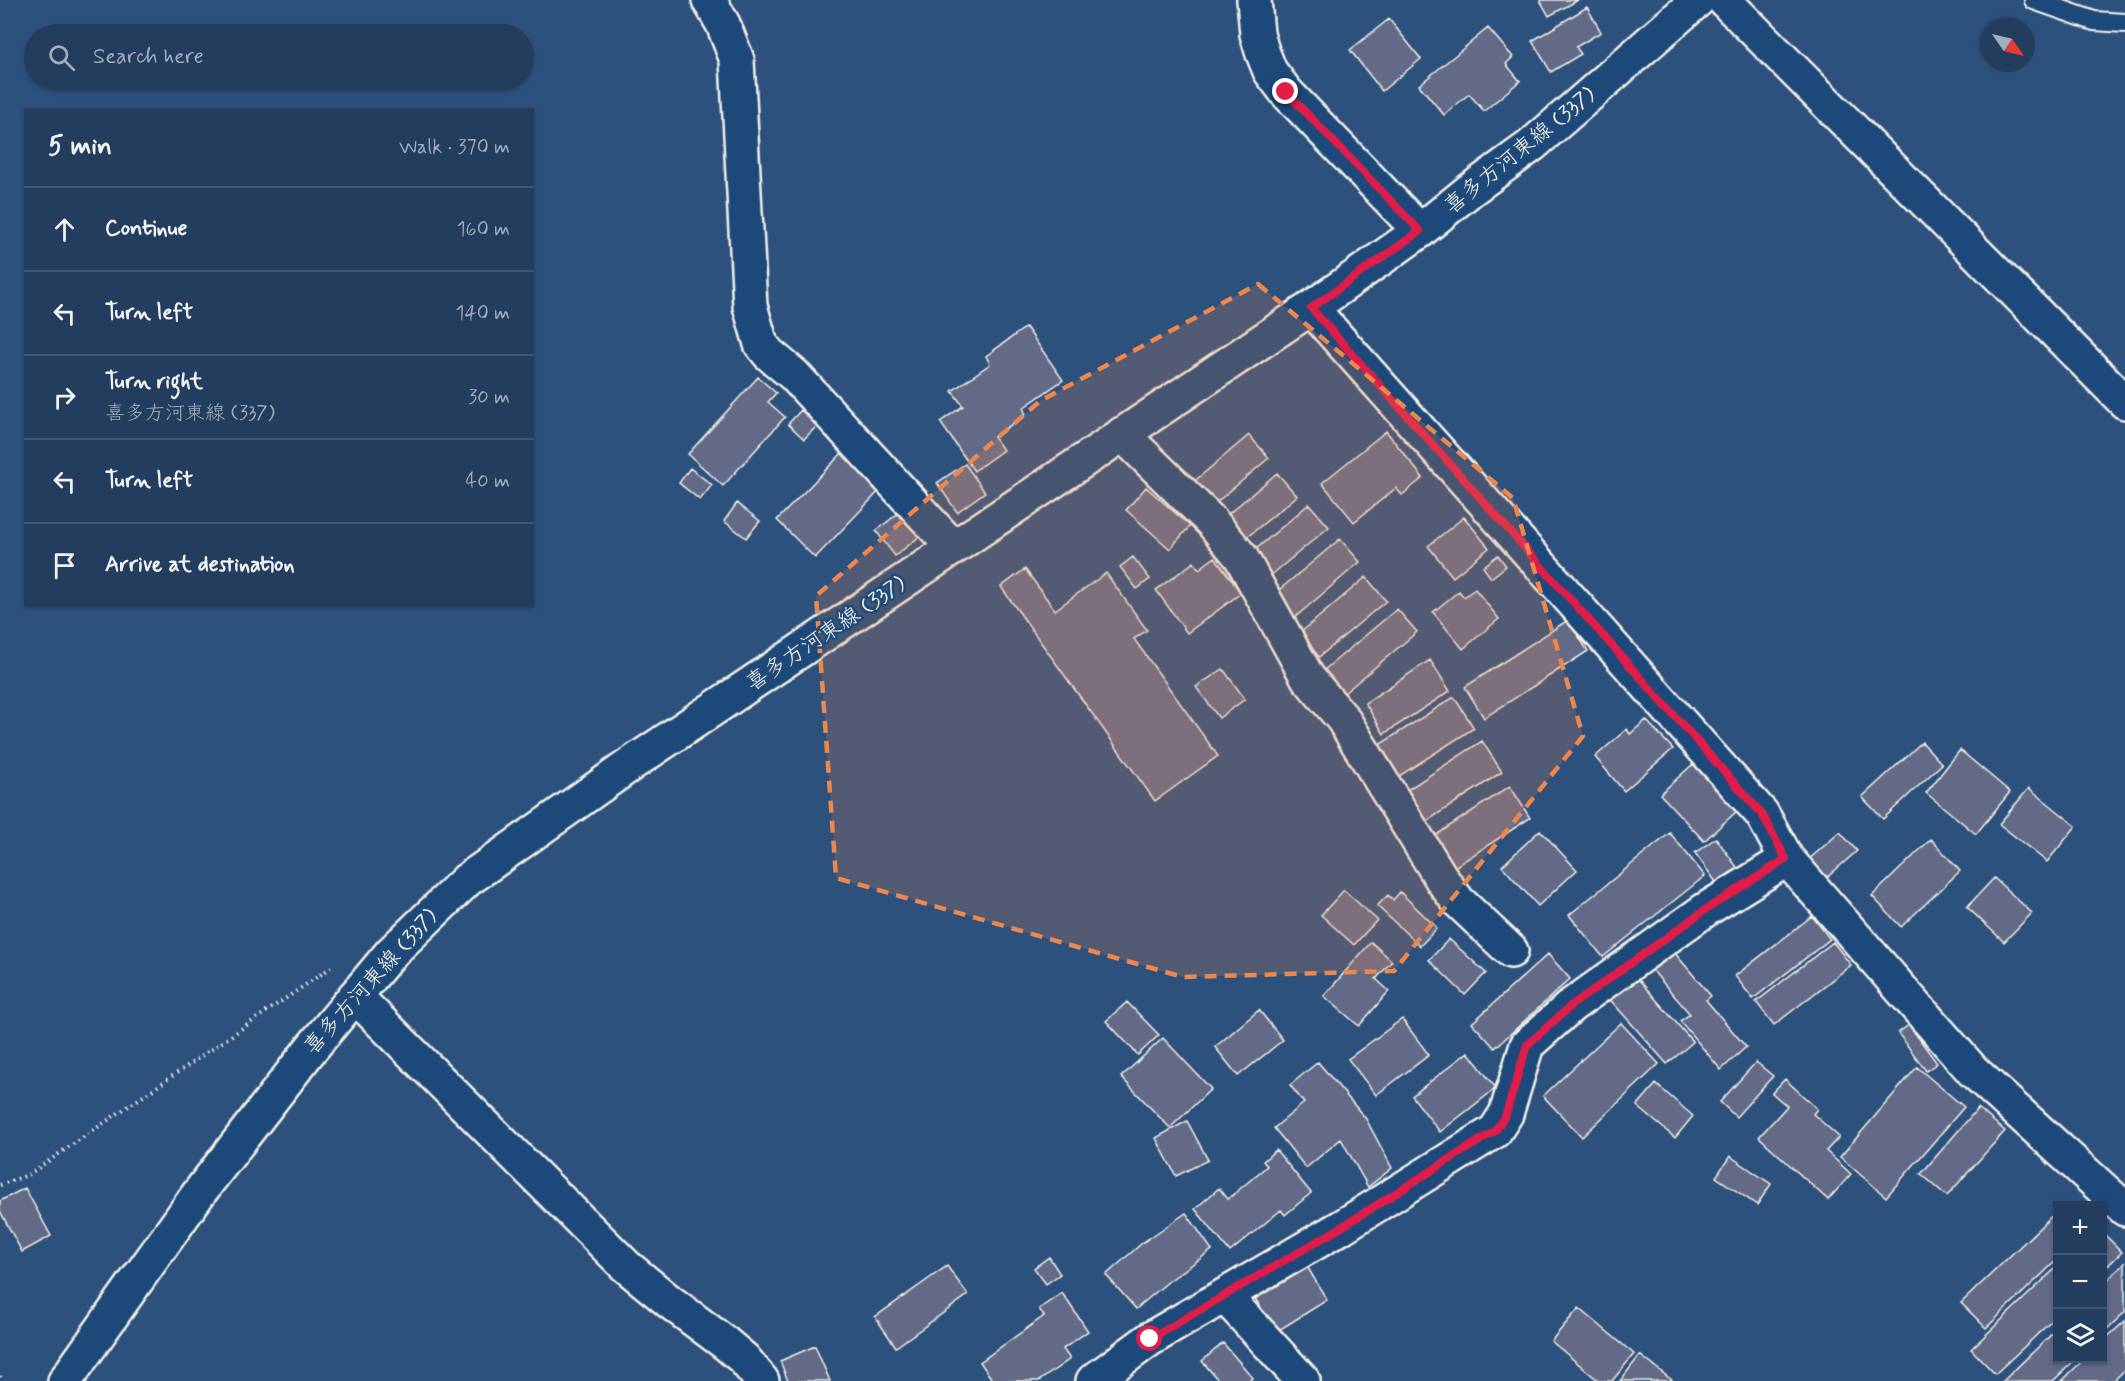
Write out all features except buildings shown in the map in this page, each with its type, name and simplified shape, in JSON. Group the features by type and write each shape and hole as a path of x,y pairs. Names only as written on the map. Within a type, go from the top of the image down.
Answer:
{"street":[{"path":"709,0 723,24 737,60 750,306 761,344 769,354 794,375 953,547"},
{"path":"1254,0 1257,34 1270,71 1286,92 1420,231"},
{"name":"喜多方河東線 (337)","path":"65,1381 199,1193 310,1050 392,953 476,873 953,547 1311,308 1420,231 1469,191 1532,146 1698,0"},
{"path":"1724,0 2125,402"},
{"path":"1311,308 1762,814 1786,859 1973,1071 2125,1209"},
{"path":"1122,434 1212,522 1241,557 1308,678 1343,719 1443,881 1458,901 1511,951"},
{"path":"1093,1381 1150,1339 1340,1228 1495,1131 1506,1114 1527,1045 1572,1005 1705,910 1786,859"},
{"path":"355,996 626,1266 744,1359 762,1381"},
{"path":"1225,1296 1303,1381"}],"lane":[{"path":"2034,0 2094,21 2125,23"}],"path":[{"path":"0,1185 28,1174 331,967 341,963"},
{"path":"0,1376 1,1381"}],"highlighted area":[{"path":"1258,284 1513,498 1583,736 1394,971 1183,977 836,878 816,596 1040,401"}],"route":[{"path":"1150,1339 1340,1228 1495,1131 1506,1114 1527,1045 1572,1005 1705,910 1786,859 1762,814 1311,308 1420,231 1286,92"}]}
